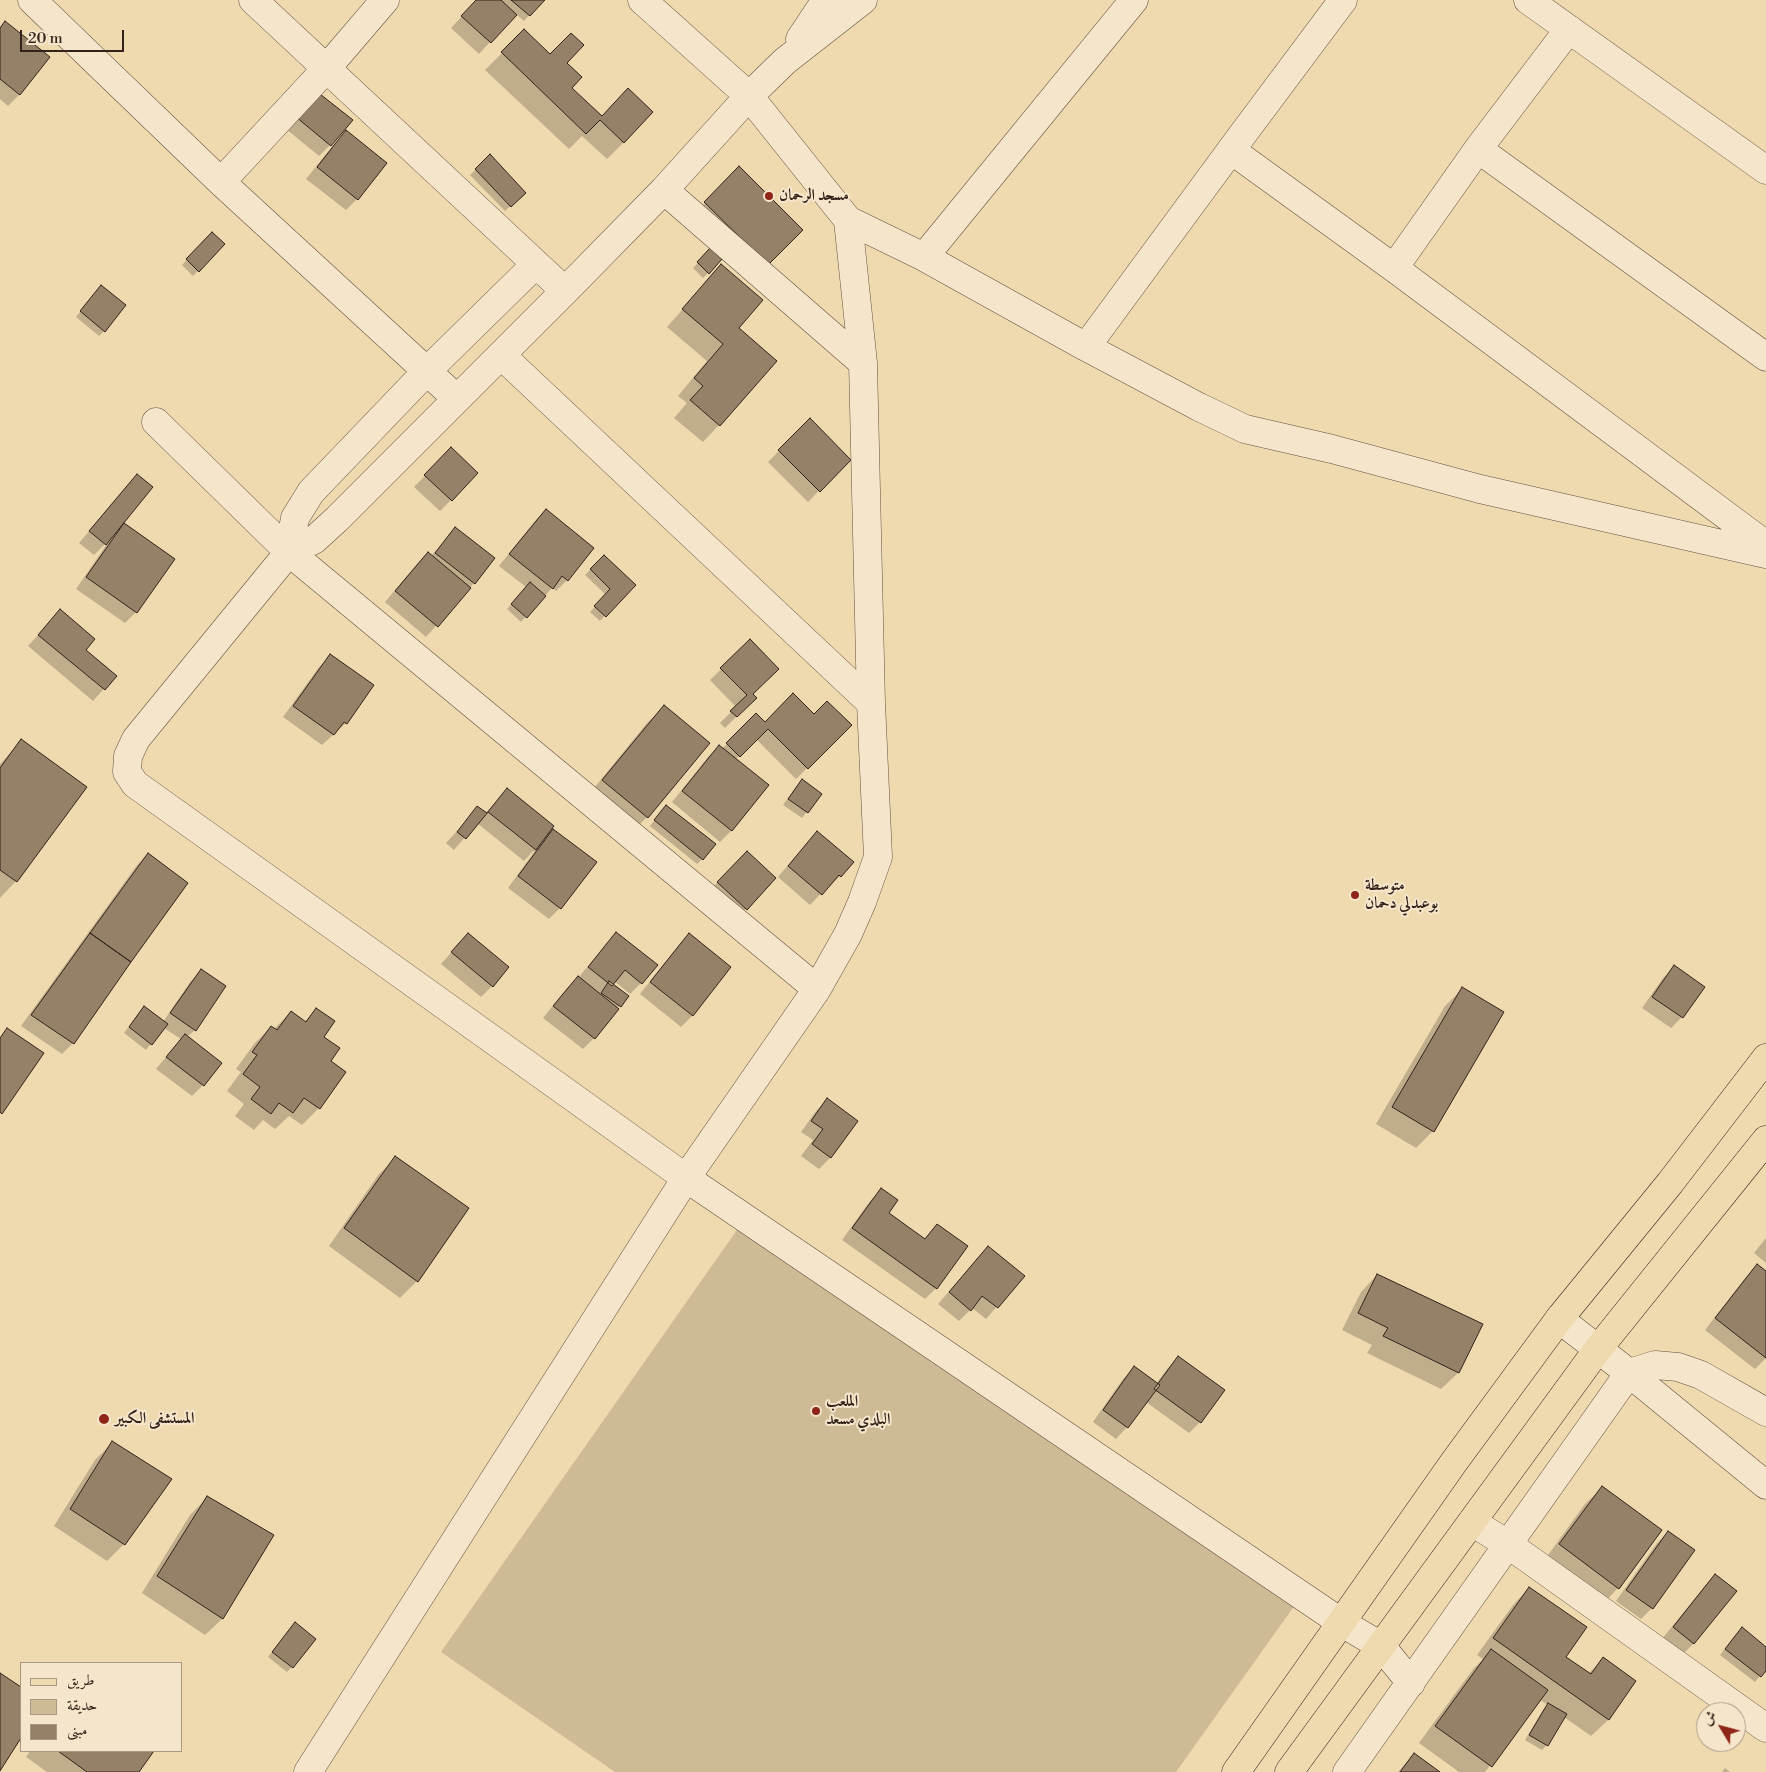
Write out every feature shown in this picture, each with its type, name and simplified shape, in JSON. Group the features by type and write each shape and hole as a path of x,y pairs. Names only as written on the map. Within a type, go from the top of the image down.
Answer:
{"main road":[{"path":"1236,1772 1454,1462 1559,1319 1670,1183 1766,1058"},
{"path":"1289,1772 1598,1349 1766,1140"}],"street":[{"path":"32,0 221,182 456,398"},
{"path":"254,0 565,291"},
{"path":"221,182 326,69 385,0"},
{"path":"642,0 749,96 848,220 924,257 1199,408 1245,429 1332,449 1480,489 1766,554"},
{"path":"785,61 826,0"},
{"path":"863,0 785,61 749,96 664,190 336,520 314,540 289,552 136,739 128,756 126,772 135,784 686,1178 1342,1623 1381,1646 1411,1683"},
{"path":"924,257 1134,0"},
{"path":"1086,346 1343,0"},
{"path":"1528,0 1766,170"},
{"path":"1394,268 1478,150 1568,29"},
{"path":"1231,150 1394,268 1766,545"},
{"path":"1478,150 1766,357"},
{"path":"664,190 863,363"},
{"path":"319,1768 686,1178 817,989 848,934 859,910 878,856 871,703 863,363 848,220"},
{"path":"289,552 296,518 311,492 427,372 536,264"},
{"path":"500,355 871,703"},
{"path":"156,422 289,552 817,989"},
{"path":"1559,1319 1630,1373 1766,1485"},
{"path":"1347,1772 1630,1373 1655,1365 1678,1367 1700,1375 1766,1412"},
{"path":"1472,1522 1509,1545 1766,1728"}],"green space":[{"name":"الملعب البلدي مسعد","path":"746,1217 1295,1605 1176,1772 615,1772 441,1652"}],"building":[{"path":"476,0 501,0 517,15 491,43 461,16"},
{"path":"511,0 545,0 530,16"},
{"path":"5,21 50,57 20,95 0,79 0,28"},
{"path":"524,29 550,54 571,33 584,45 567,63 582,77 572,88 602,116 628,88 653,112 624,143 600,120 586,134 501,52"},
{"path":"311,87 353,120 331,146 290,112"},
{"path":"346,130 387,163 358,200 317,167"},
{"path":"490,154 526,193 511,207 475,169"},
{"path":"739,166 803,230 768,265 704,202"},
{"path":"212,232 225,244 199,272 186,259"},
{"path":"710,248 722,259 709,274 697,262"},
{"path":"721,264 763,300 739,328 777,361 720,426 690,400 703,386 694,378 723,344 682,309"},
{"path":"101,285 126,305 105,332 80,311"},
{"path":"810,418 851,460 820,492 778,450"},
{"path":"451,447 478,473 452,501 424,475"},
{"path":"137,474 153,487 106,545 89,531"},
{"path":"546,509 594,548 568,581 562,576 553,589 509,554"},
{"path":"124,523 175,559 137,613 86,577"},
{"path":"455,527 495,558 475,584 435,553"},
{"path":"428,552 471,588 438,627 395,591"},
{"path":"604,555 636,585 606,617 594,606 610,589 590,569"},
{"path":"530,582 546,596 527,618 511,604"},
{"path":"60,609 95,639 86,650 117,676 105,690 38,635"},
{"path":"750,639 779,669 753,694 757,698 737,717 730,711 747,695 720,668"},
{"path":"330,654 374,685 347,724 344,722 334,735 293,706"},
{"path":"793,693 814,714 827,701 852,725 808,769 768,729 740,757 726,743 756,713 765,722"},
{"path":"664,705 710,743 648,818 602,780"},
{"path":"21,739 87,787 17,882 0,870 0,768"},
{"path":"719,745 769,785 732,831 682,791"},
{"path":"802,779 822,794 808,813 788,799"},
{"path":"507,788 554,826 536,850 488,812 466,839 457,832 477,806 487,813"},
{"path":"666,805 716,844 703,860 654,820"},
{"path":"553,829 597,862 561,909 518,876"},
{"path":"817,831 854,862 841,877 839,875 822,895 788,866"},
{"path":"747,851 776,878 747,910 717,882"},
{"path":"148,853 188,883 131,962 90,933"},
{"path":"616,932 658,965 642,984 625,970 612,986 588,967"},
{"path":"90,933 131,962 74,1044 31,1015"},
{"path":"468,933 509,967 493,987 451,952"},
{"path":"689,933 731,967 693,1016 650,982"},
{"path":"1674,965 1705,987 1683,1018 1652,997"},
{"path":"201,969 226,986 196,1031 170,1013"},
{"path":"578,976 619,1009 595,1039 553,1006"},
{"path":"609,981 629,996 621,1007 601,993"},
{"path":"1462,987 1504,1012 1434,1132 1392,1107"},
{"path":"144,1006 168,1024 152,1045 129,1027"},
{"path":"316,1008 335,1021 324,1037 340,1048 331,1061 346,1072 320,1109 304,1098 293,1113 279,1103 271,1114 251,1099 260,1087 243,1074 257,1055 252,1052 271,1026 277,1030 291,1011 306,1022"},
{"path":"7,1028 44,1053 2,1114 0,1112 0,1038"},
{"path":"185,1034 222,1063 204,1086 166,1057"},
{"path":"827,1098 858,1121 831,1158 812,1144 823,1129 811,1121"},
{"path":"395,1156 469,1208 418,1282 344,1228"},
{"path":"881,1188 898,1200 889,1213 925,1239 937,1224 968,1246 937,1289 852,1228"},
{"path":"988,1246 1025,1276 998,1308 982,1296 971,1311 949,1292"},
{"path":"1757,1264 1766,1271 1766,1358 1715,1318"},
{"path":"1377,1274 1483,1324 1459,1373 1383,1336 1388,1328 1358,1313"},
{"path":"1178,1356 1225,1390 1201,1423 1154,1389"},
{"path":"1134,1366 1160,1385 1128,1428 1103,1410"},
{"path":"112,1441 172,1479 125,1545 70,1509"},
{"path":"1602,1486 1662,1530 1619,1589 1559,1544"},
{"path":"207,1496 274,1535 223,1619 157,1576"},
{"path":"1668,1531 1695,1550 1653,1609 1626,1590"},
{"path":"1715,1574 1737,1591 1694,1644 1673,1627"},
{"path":"1529,1587 1587,1627 1566,1657 1591,1674 1603,1657 1636,1681 1609,1720 1493,1638"},
{"path":"295,1622 316,1639 293,1668 272,1652"},
{"path":"1742,1627 1766,1647 1766,1671 1761,1677 1725,1649"},
{"path":"1491,1649 1548,1690 1492,1767 1435,1726"},
{"path":"0,1673 20,1686 20,1740 0,1771"},
{"path":"1548,1703 1567,1714 1548,1746 1529,1735"},
{"path":"59,1752 153,1752 139,1772 87,1772"},
{"path":"1414,1753 1440,1772 1400,1772"}],"place":[{"name":"مسجد الرحمان","path":"769,196"},
{"name":"متوسطة بوعبدلي دحمان","path":"1355,895"},
{"name":"الملعب البلدي مسعد","path":"816,1411"},
{"name":"المستشفى الكبير","path":"104,1419"}]}
